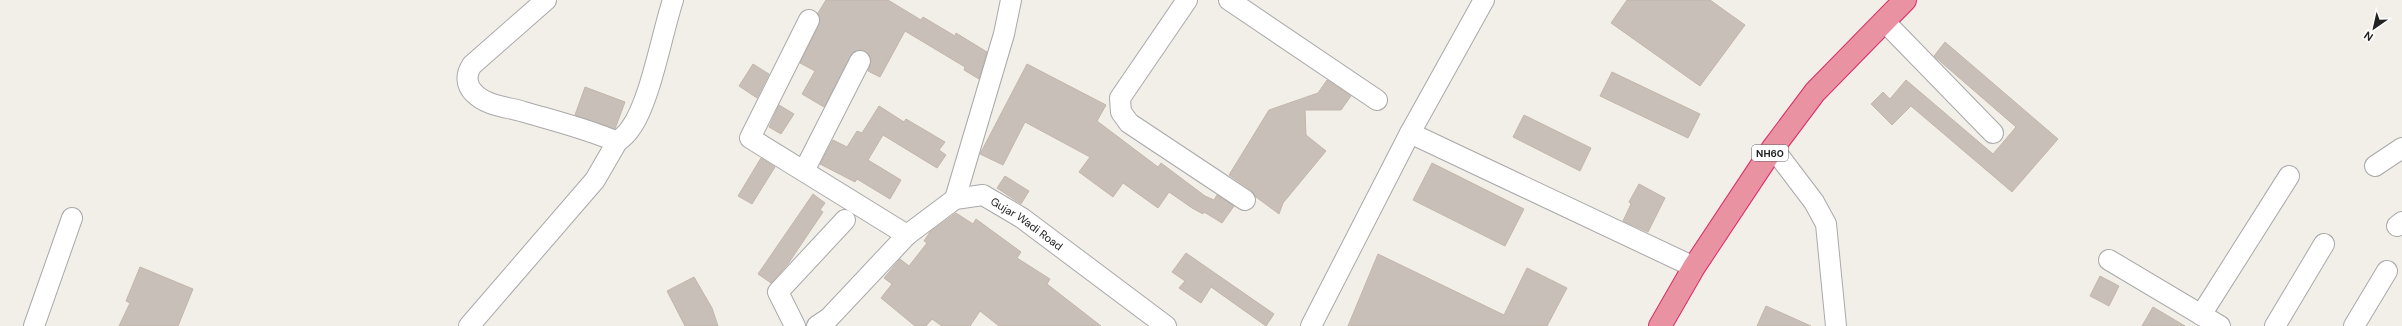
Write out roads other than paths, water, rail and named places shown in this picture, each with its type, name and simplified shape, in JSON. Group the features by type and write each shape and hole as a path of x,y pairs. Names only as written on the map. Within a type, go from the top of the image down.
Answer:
{"highway":[{"name":"NH60","path":"1660,326 1694,267 1773,148 1815,92 1905,0"}],"street":[{"path":"546,0 472,65 466,73 468,84 474,94 488,103 523,111 617,142"},
{"path":"469,326 595,180 617,142 630,129 636,119 645,95 673,0"},
{"path":"955,199 1004,34 1011,0"},
{"path":"1187,0 1120,98 1121,112 1129,123 1244,200"},
{"path":"1229,0 1377,100"},
{"path":"1311,326 1410,133 1484,0"},
{"path":"809,20 750,138 907,235"},
{"path":"1884,21 1993,133"},
{"path":"804,172 860,61"},
{"path":"1410,133 1694,267"},
{"path":"1773,148 1814,202 1826,224 1836,326"},
{"path":"2375,166 2402,148"},
{"path":"2201,315 2289,176"},
{"name":"Gujar Wadi Road","path":"817,326 828,318 907,235 955,199 983,195 1009,211 1164,326"},
{"path":"34,326 72,218"},
{"path":"795,326 778,292 845,220"},
{"path":"2275,326 2324,244"},
{"path":"2109,260 2220,326"},
{"path":"2354,326 2387,271"}]}
